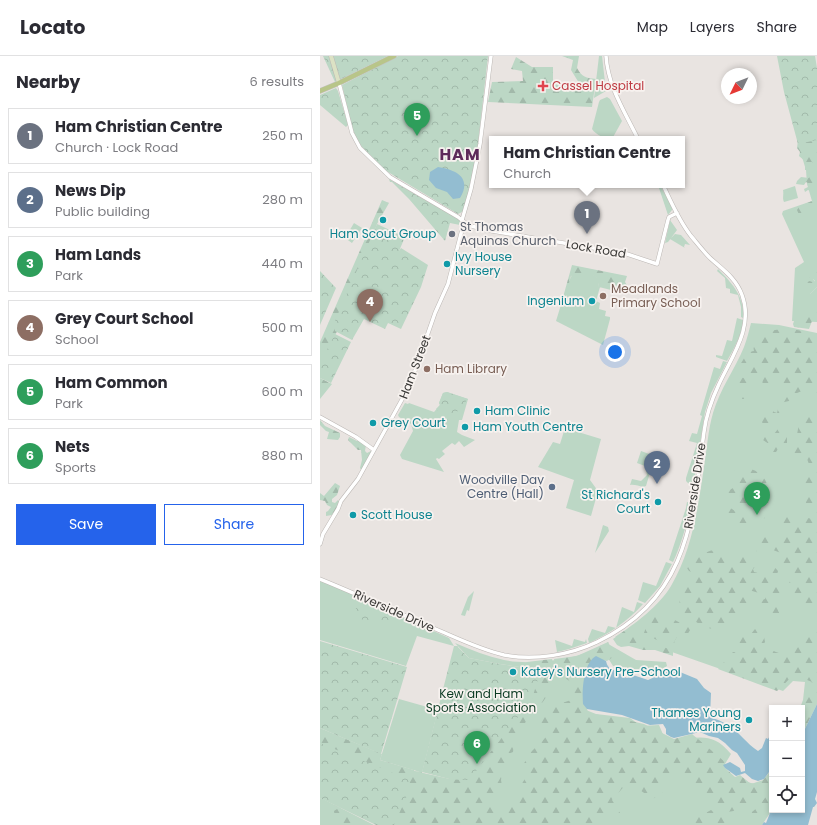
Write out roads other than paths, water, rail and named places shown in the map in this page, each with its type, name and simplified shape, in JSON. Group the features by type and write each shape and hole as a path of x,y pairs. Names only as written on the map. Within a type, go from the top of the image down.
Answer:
{"main road":[{"path":"331,56 339,83"},
{"path":"320,91 394,56"}],"street":[{"name":"Ham Street","path":"320,544 323,534 341,501 355,485 388,424 403,400 412,381 435,313 448,284 480,144 491,56"},
{"path":"606,56 608,72 613,90 636,136"},
{"name":"Lock Road","path":"339,83 353,136 360,148 388,175 469,225 486,230 624,253 658,264 669,217 677,213"},
{"path":"664,188 677,213"},
{"name":"Riverside Drive","path":"320,579 474,647 506,655 533,657 568,652 589,646 616,632 635,618 656,597 665,584 680,555 692,515 704,429 709,408 719,382 740,340 746,318 745,304 736,282 690,236 677,213"},
{"path":"320,417 356,437 374,450"}],"water":[{"path":"438,167 451,170 461,176 464,185 460,198 453,199 447,192 436,188 429,180 430,172"},
{"path":"596,656 606,661 611,669 620,672 621,675 627,678 633,675 648,680 671,670 697,679 704,688 711,693 710,717 732,728 758,751 762,748 766,738 768,739 769,737 769,772 764,779 758,781 752,779 745,773 736,776 723,765 730,762 740,768 741,772 745,771 745,765 737,753 718,738 700,732 674,738 666,734 666,729 663,724 650,725 622,715 587,709 583,704 584,678 588,665"},
{"path":"817,704 817,792 815,799 817,803 813,807 808,825 762,825 764,822 766,823 770,813 805,813 805,729"}],"place":[{"name":"Cassel Hospital","path":"543,86"},
{"name":"Ham Common","path":"417,136"},
{"name":"Ham Scout Group","path":"383,220"},
{"name":"St Thomas Aquinas Church","path":"452,234"},
{"name":"Ham Christian Centre","path":"587,234"},
{"name":"Ivy House Nursery","path":"447,264"},
{"name":"Meadlands Primary School","path":"603,296"},
{"name":"Ingenium","path":"592,301"},
{"name":"Grey Court School","path":"370,322"},
{"name":"Ham Library","path":"427,369"},
{"name":"Ham Clinic","path":"477,411"},
{"name":"Grey Court","path":"373,423"},
{"name":"Ham Youth Centre","path":"465,427"},
{"name":"News Dip","path":"657,484"},
{"name":"Woodville Day Centre (Hall)","path":"552,487"},
{"name":"St Richard's Court","path":"658,502"},
{"name":"Scott House","path":"353,515"},
{"name":"Ham Lands","path":"757,515"},
{"name":"Katey's Nursery Pre-School","path":"513,672"},
{"name":"Thames Young Mariners","path":"749,720"},
{"name":"Nets","path":"477,764"}],"district":[{"name":"HAM","path":"460,154"}],"park label":[{"name":"Kew and Ham Sports Association","path":"481,701"}]}
